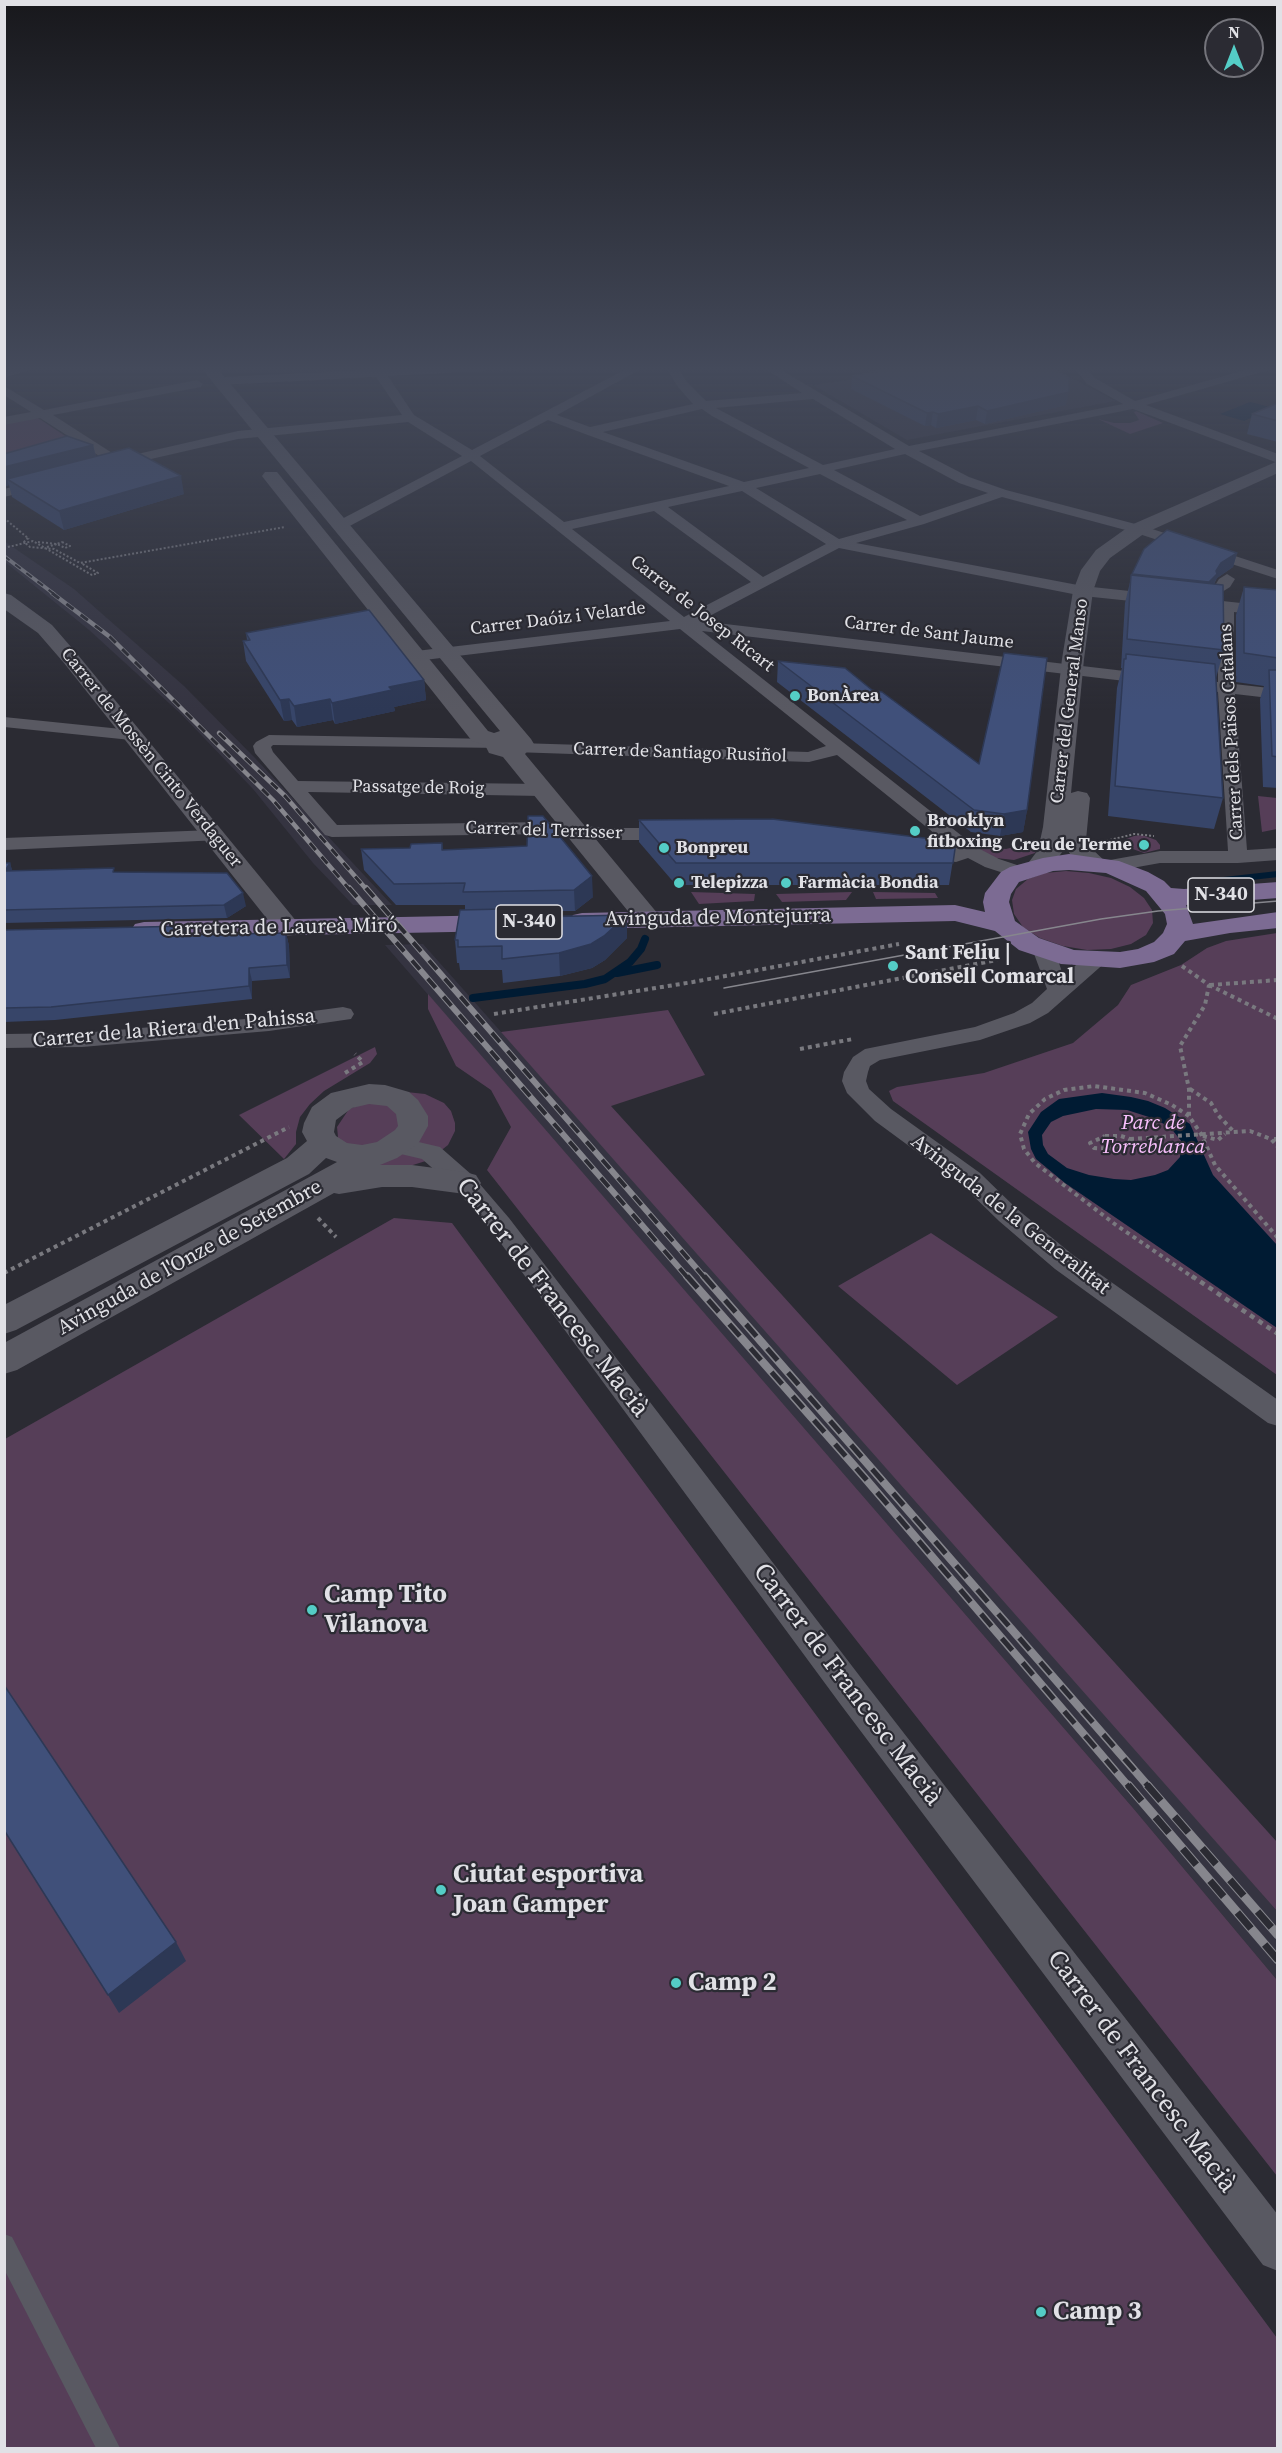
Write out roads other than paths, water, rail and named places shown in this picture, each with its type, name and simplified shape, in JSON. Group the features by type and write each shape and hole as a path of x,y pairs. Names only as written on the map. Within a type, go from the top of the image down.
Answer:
{"main road":[{"name":"N-340","path":"998,892 1010,878 1052,862 1102,865 1139,877 1164,895 1178,914 1180,924 1177,949"},
{"name":"N-340","path":"1164,895 1212,895 1278,890"},
{"name":"Avinguda de Montejurra","path":"955,913 998,892"},
{"path":"998,892 996,902 998,914 1004,925"},
{"name":"Avinguda de Montejurra","path":"410,925 955,913 1004,925"},
{"name":"N-340","path":"1004,925 1029,945 1044,951 1096,961 1144,956 1164,948 1177,949 1230,925 1278,921"},
{"name":"Carretera de Laureà Miró","path":"121,931 410,925"}],"street":[{"path":"4,493 43,482"},
{"path":"276,482 480,736 507,744 649,920"},
{"path":"306,482 517,734 507,744"},
{"path":"341,525 422,482"},
{"name":"Carrer de Josep Ricart","path":"505,482 969,851 992,863 1029,869"},
{"path":"732,482 745,487 837,544 1092,592 1227,586 1278,575"},
{"path":"561,527 766,482"},
{"path":"847,482 919,521"},
{"path":"971,482 1001,493 1145,531 1227,586 1278,612"},
{"name":"Carrer del General Manso","path":"1029,869 1050,851 1092,592 1114,562 1145,531 1244,482"},
{"name":"Carrer del General Manso","path":"1145,531 1258,482"},
{"name":"Carrer Daóiz i Velarde","path":"416,656 683,624 837,544 919,521 1001,493"},
{"path":"658,507 762,583"},
{"name":"Carrer dels Països Catalans","path":"1227,586 1226,688 1238,857"},
{"name":"Carrer de Mossèn Cinto Verdaguer","path":"4,598 45,629 71,658 288,928"},
{"name":"Carrer de Sant Jaume","path":"683,624 1278,694"},
{"name":"Carrer del General Manso","path":"1081,671 1074,840 1082,854 1102,865"},
{"path":"4,722 131,735"},
{"name":"Carrer de Santiago Rusiñol","path":"293,786 264,753 262,746 269,740 507,744 809,757 840,748"},
{"name":"Passatge de Roig","path":"293,786 542,790"},
{"name":"Carrer del Terrisser","path":"293,786 332,831 546,828 605,834 687,834"},
{"path":"4,844 213,836"},
{"path":"898,849 956,856 969,851"},
{"path":"1102,865 1160,857 1238,857 1278,854"},
{"path":"1044,951 1058,990"},
{"name":"Avinguda de la Generalitat","path":"1096,961 1034,1005 1022,1018 988,1031 873,1054 861,1062 854,1081 859,1093 883,1116 970,1179 1008,1215 1064,1262 1278,1414"},
{"name":"Carrer de la Riera d'en Pahissa","path":"4,1041 82,1040 269,1024 343,1014"},
{"path":"369,1094 398,1099 408,1107 413,1116 413,1126 407,1137 386,1150 350,1155 339,1152 324,1143 318,1132 323,1114 342,1100 369,1094"},
{"name":"Avinguda de l'Onze de Setembre","path":"4,1321 298,1166 324,1143"},
{"name":"Carrer de Francesc Macià","path":"386,1150 416,1148 431,1153 465,1183 500,1224 868,1713 1278,2250"},
{"name":"Avinguda de l'Onze de Setembre","path":"4,1360 317,1200 386,1150"},
{"path":"317,1200 382,1176 412,1176 465,1183"}],"lane":[{"path":"4,2245 108,2448"}],"water":[{"path":"1102,1093 1131,1097 1165,1108 1190,1124 1213,1175 1277,1245 1277,1328 1065,1183 1036,1159 1031,1149 1028,1132 1041,1112 1059,1099","holes":["1096,1109 1127,1110 1170,1127 1182,1142 1180,1157 1168,1170 1131,1180 1089,1175 1067,1168 1048,1154 1043,1145 1042,1135 1051,1122 1063,1116"]}],"waterway":[{"path":"1215,881 1278,874"},
{"path":"473,998 585,984 605,979 630,962 641,949 645,939"},
{"path":"617,973 657,965"}],"tram line":[{"path":"724,988 1101,919 1158,911 1278,901"}],"railway":[{"path":"4,556 54,594"},
{"path":"52,593 110,637 273,800 350,890"},
{"path":"219,733 285,796 367,890"},
{"path":"349,888 688,1278"},
{"path":"366,888 705,1278"},
{"path":"687,1276 864,1477 1129,1787"},
{"path":"704,1276 1149,1787"},
{"path":"1128,1785 1278,1960"},
{"path":"1147,1785 1278,1935"}],"place":[{"name":"BonÀrea","path":"795,696"},
{"name":"Brooklyn fitboxing","path":"915,831"},
{"name":"Creu de Terme","path":"1144,845"},
{"name":"Bonpreu","path":"664,848"},
{"name":"Telepizza","path":"679,883"},
{"name":"Farmàcia Bondia","path":"786,883"},
{"name":"Sant Feliu | Consell Comarcal","path":"893,966"},
{"name":"Camp Tito Vilanova","path":"312,1610"},
{"name":"Ciutat esportiva Joan Gamper","path":"441,1890"},
{"name":"Camp 2","path":"676,1983"},
{"name":"Camp 3","path":"1041,2312"}],"park label":[{"name":"Parc de Torreblanca","path":"1153,1136"}]}
